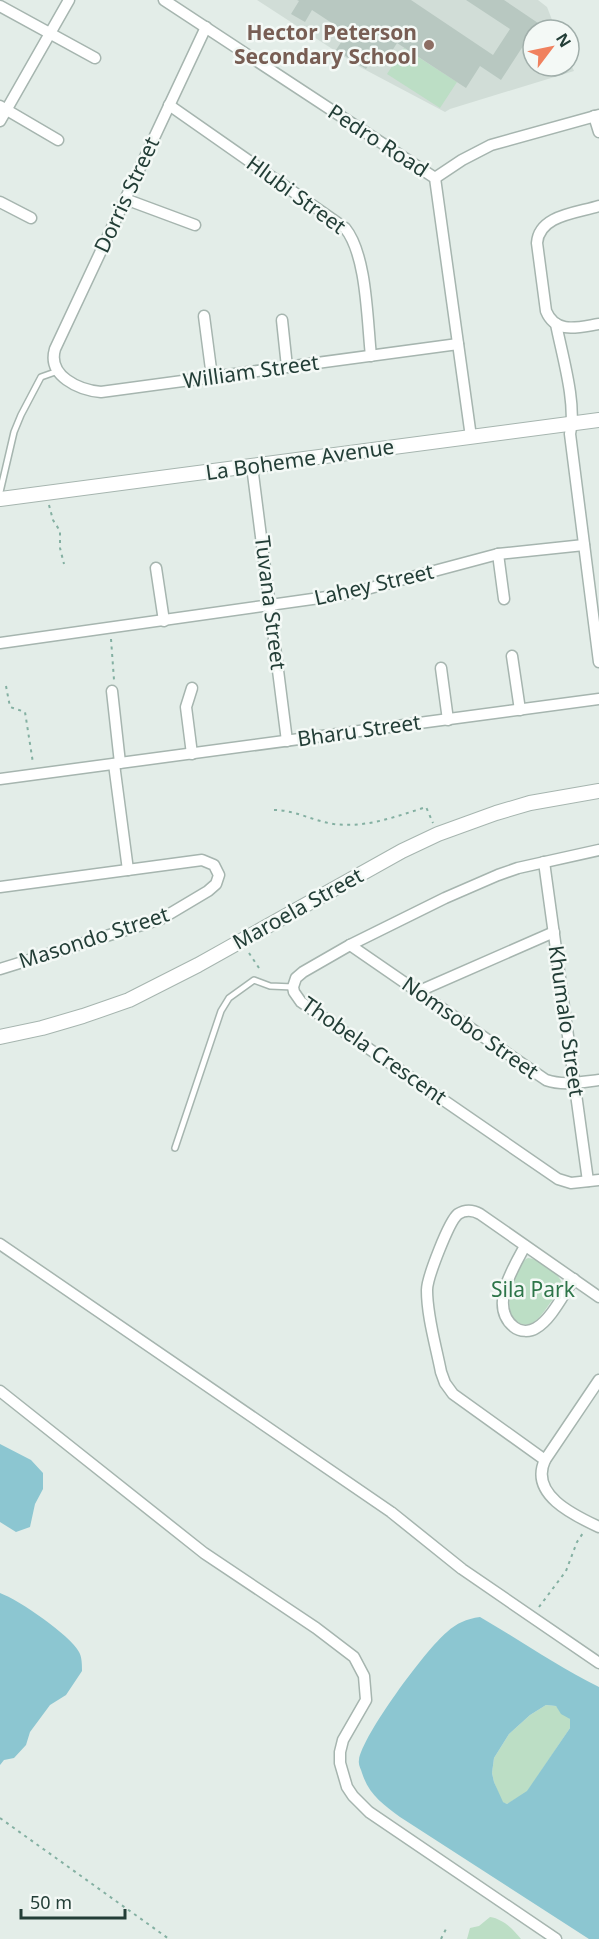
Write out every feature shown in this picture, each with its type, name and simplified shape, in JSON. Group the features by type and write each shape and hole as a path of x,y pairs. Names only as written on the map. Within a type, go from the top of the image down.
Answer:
{"street":[{"path":"0,121 3,108 69,0"},
{"name":"Pedro Road","path":"165,0 435,178 471,437"},
{"path":"0,6 95,58"},
{"name":"Dorris Street","path":"56,367 55,349 206,27"},
{"name":"Hlubi Street","path":"169,105 345,228 356,247 361,269 371,356"},
{"path":"3,108 58,140"},
{"path":"435,178 462,160 491,145 597,116 599,132"},
{"path":"125,199 195,225"},
{"path":"0,202 31,218"},
{"path":"599,206 552,220 538,233 537,243 546,311 556,324 572,409 570,434 599,662"},
{"path":"204,316 212,377"},
{"path":"282,320 287,367"},
{"path":"556,324 566,328 599,324"},
{"name":"William Street","path":"56,367 68,381 82,388 101,392 458,344"},
{"name":"La Boheme Avenue","path":"0,499 599,420"},
{"name":"Tuvana Street","path":"252,466 287,741"},
{"name":"Lahey Street","path":"0,643 348,594 498,554 584,545"},
{"path":"498,554 504,599"},
{"path":"586,563 599,561"},
{"path":"156,568 164,621"},
{"path":"513,656 520,710"},
{"path":"441,668 448,720"},
{"path":"192,688 186,707 192,754"},
{"path":"112,691 128,870"},
{"name":"Bharu Street","path":"0,779 599,699"},
{"name":"Maroela Street","path":"0,1037 62,1022 129,1000 163,984 402,850 438,834 519,807 599,790"},
{"name":"Thobela Crescent","path":"593,1180 571,1183 558,1179 301,1002 293,987 300,974 350,945 477,883 518,868 599,850"},
{"name":"Masondo Street","path":"0,887 202,860 214,865 219,875 216,884 208,891 162,919 0,969"},
{"name":"Khumalo Street","path":"544,862 574,1083 593,1180"},
{"path":"417,992 554,932"},
{"name":"Nomsobo Street","path":"350,945 541,1078 553,1083 599,1080"},
{"path":"545,1460 453,1394 448,1388 441,1372 427,1294 431,1270 453,1220 462,1212 476,1212 599,1297"},
{"path":"0,1244 391,1512 462,1569 599,1664"},
{"path":"525,1246 506,1286 503,1301 508,1321 518,1329 531,1330 542,1323 573,1279"},
{"path":"599,1380 545,1460 540,1474 545,1491 563,1506 599,1527"},
{"path":"0,1391 204,1553 316,1628 354,1657 364,1676 366,1700 343,1740 340,1752 342,1776 353,1796 369,1812 556,1939"}],"lane":[{"path":"0,492 14,432 21,415 41,377 56,367"},
{"path":"175,1148 221,1011 229,998 254,980 270,986 293,987"}],"path":[{"path":"46,493 53,520 60,531 60,548 64,564"},
{"path":"111,627 112,659 114,660 112,691"},
{"path":"6,686 10,707 25,712 35,775"},
{"path":"274,810 284,810 332,824 360,826 426,807 438,834"},
{"path":"242,940 270,986"},
{"path":"532,1617 566,1571 587,1521"},
{"path":"0,1818 169,1939"},
{"path":"441,1939 447,1927"}],"shaded area":[{"name":"Hector Peterson Secondary School","path":"257,0 538,0 547,7 551,18 521,18 521,78 551,78 445,112 360,67"}],"green space":[{"path":"404,48 457,82 440,108 387,74"},
{"name":"Sila Park","path":"528,1258 548,1267 562,1283 558,1294 539,1318 525,1325 513,1319 509,1295 517,1269"},
{"path":"546,1705 556,1706 570,1719 570,1728 527,1792 507,1804 502,1802 492,1773 494,1758 509,1734 530,1715"},
{"path":"490,1917 507,1925 521,1939 467,1939 470,1928 479,1926"}],"water":[{"path":"0,1444 31,1460 43,1473 43,1489 35,1504 30,1527 16,1532 0,1522"},
{"path":"0,1593 31,1610 66,1637 80,1654 82,1671 66,1695 50,1705 30,1732 26,1745 14,1758 4,1760 0,1765"},
{"path":"480,1617 599,1687 599,1939 589,1939 400,1817 377,1798 365,1781 359,1760 371,1732 383,1713 437,1641 454,1626","holes":["546,1705 556,1706 561,1714 570,1719 570,1728 527,1791 507,1804 503,1802 492,1773 494,1758 509,1734 530,1715"]}],"building":[{"path":"297,0 411,0 493,55 510,29 466,0 504,0 531,18 521,18 521,49 501,80 480,66 466,88 397,43 387,59 377,53 366,69 336,50 347,33 312,10 305,22 291,14 299,1"}],"place":[{"name":"Hector Peterson Secondary School","path":"429,45"}]}
